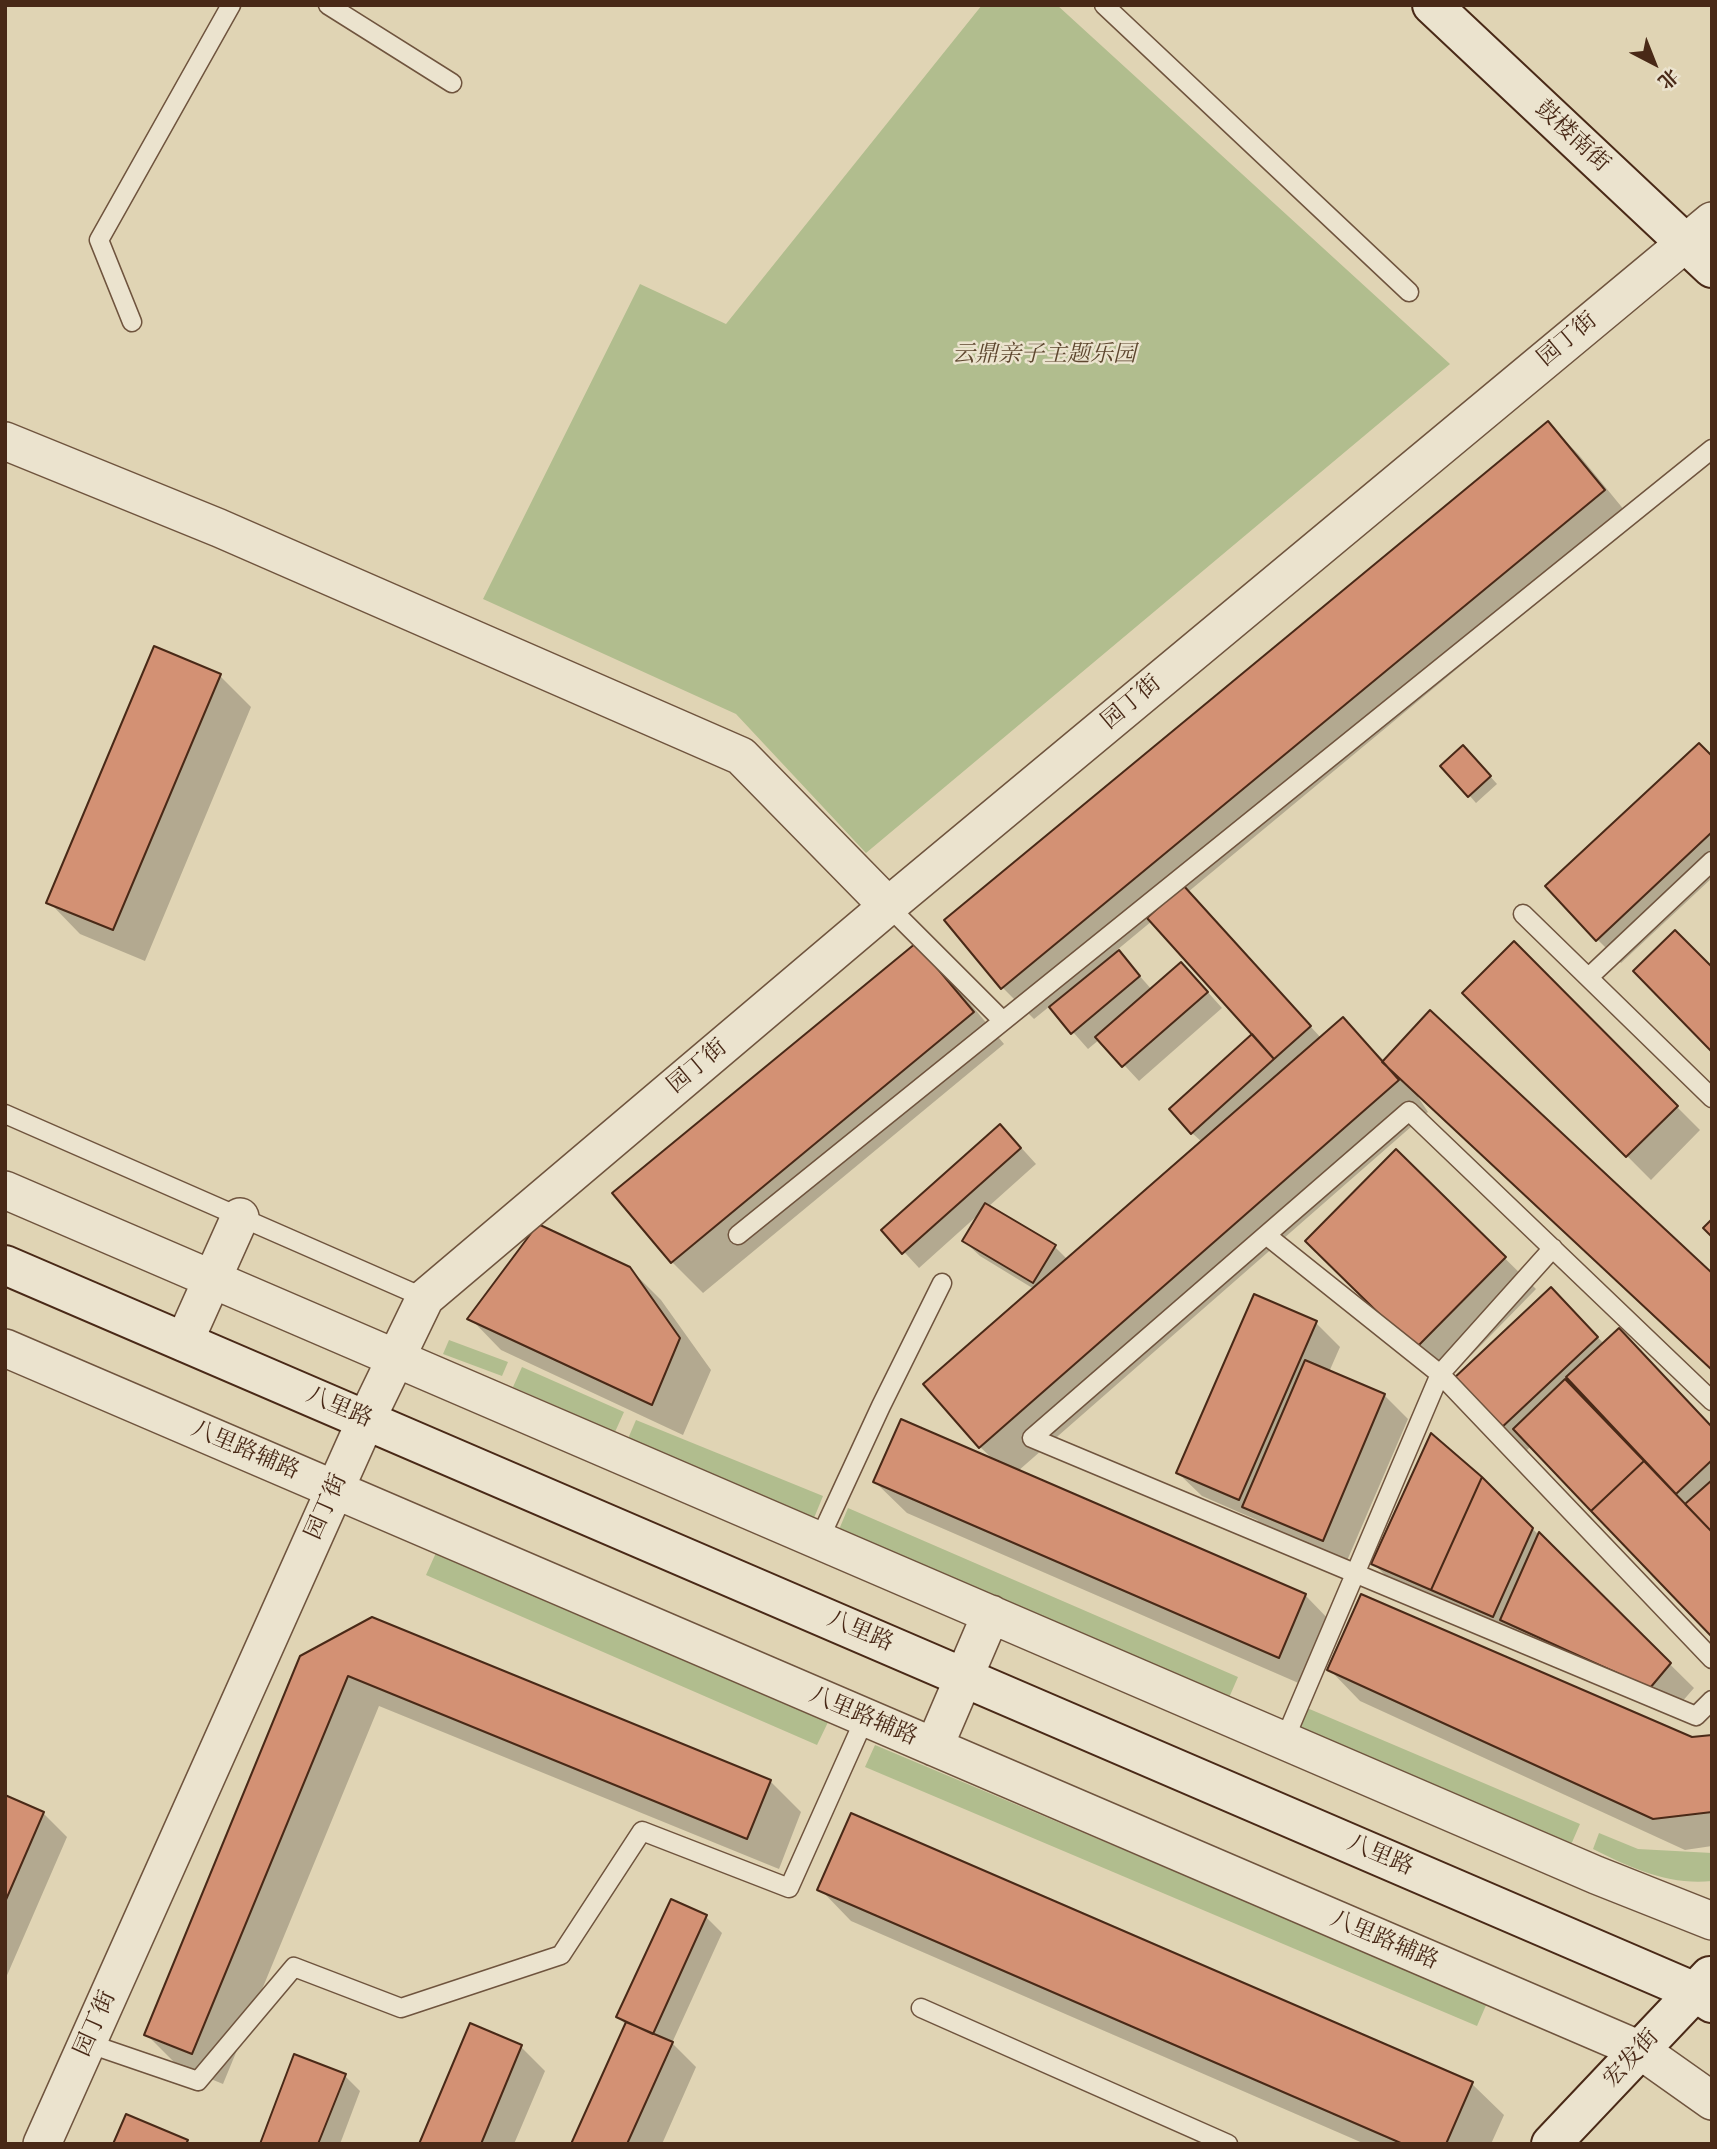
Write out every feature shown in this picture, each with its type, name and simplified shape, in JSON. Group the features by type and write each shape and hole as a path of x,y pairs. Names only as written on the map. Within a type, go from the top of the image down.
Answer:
{"main road":[{"name":"鼓楼南街","path":"1432,5 1703,244"},
{"name":"八里路","path":"5,1265 964,1677 1706,1990"},
{"name":"宏发街","path":"1551,2144 1640,2049 1706,1990"}],"street":[{"name":"园丁街","path":"42,2144 366,1420 425,1298 888,906 1703,244"},
{"path":"5,442 219,528 741,756 888,906"},
{"path":"5,1190 1615,1883 1712,1921"},
{"path":"184,1342 240,1217"},
{"name":"八里路辅路","path":"5,1348 1640,2049 1712,2101"},
{"path":"934,1747 991,1614"}],"lane":[{"path":"131,322 99,240 231,5"},
{"path":"328,5 452,83"},
{"path":"1104,5 1409,292"},
{"path":"738,1236 1712,449"},
{"path":"1588,977 1712,861"},
{"path":"888,906 1003,1021"},
{"path":"1523,914 1712,1098"},
{"path":"1712,1401 1409,1111 1031,1438 1696,1716 1712,1700"},
{"path":"5,1114 425,1298"},
{"path":"1266,1235 1440,1374 1712,1660"},
{"path":"1284,1741 1440,1374 1553,1248"},
{"path":"819,1541 881,1406 942,1283"},
{"path":"88,2043 198,2081 294,1967 401,2008 561,1955 642,1831 789,1888 865,1718"},
{"path":"921,2008 1228,2144"}],"green space":[{"name":"云鼎亲子主题乐园","path":"982,5 1057,5 1450,364 866,853 736,714 483,599 640,284 726,324"},
{"path":"449,1340 508,1362 502,1376 443,1354"},
{"path":"522,1367 624,1412 615,1432 513,1387"},
{"path":"636,1420 823,1496 814,1518 627,1441"},
{"path":"848,1508 1238,1677 1228,1700 838,1532"},
{"path":"439,1546 831,1716 817,1745 426,1575"},
{"path":"1300,1705 1580,1824 1570,1847 1290,1729"},
{"path":"875,1745 1487,2003 1477,2026 865,1767"},
{"path":"1599,1833 1638,1849 1712,1853 1712,1881 1665,1878 1621,1862 1593,1849"}],"building":[{"path":"1548,421 1605,490 1001,989 944,920"},
{"path":"154,646 221,674 113,930 46,903"},
{"path":"1699,743 1712,756 1712,832 1596,941 1545,886"},
{"path":"1463,745 1491,776 1468,797 1440,766"},
{"path":"1183,885 1311,1026 1274,1059 1147,918"},
{"path":"1675,930 1712,967 1712,1052 1633,971"},
{"path":"1514,941 1678,1106 1626,1157 1462,993"},
{"path":"916,943 974,1012 671,1263 612,1193"},
{"path":"1119,950 1140,976 1071,1034 1049,1007"},
{"path":"1181,962 1208,992 1122,1067 1095,1037"},
{"path":"1430,1010 1712,1273 1712,1370 1382,1062"},
{"path":"1343,1017 1399,1080 979,1448 923,1384"},
{"path":"1252,1034 1274,1059 1191,1134 1169,1109"},
{"path":"1000,1124 1021,1148 902,1254 881,1230"},
{"path":"1396,1149 1506,1257 1415,1349 1305,1241"},
{"path":"985,1203 1056,1245 1033,1283 962,1241"},
{"path":"1712,1219 1712,1237 1703,1228"},
{"path":"538,1224 630,1267 680,1338 652,1405 467,1319"},
{"path":"1551,1287 1598,1337 1499,1430 1452,1380"},
{"path":"1254,1294 1317,1321 1239,1500 1176,1473"},
{"path":"1619,1328 1712,1427 1712,1460 1676,1494 1566,1377"},
{"path":"1305,1360 1385,1394 1323,1541 1242,1507"},
{"path":"1565,1379 1644,1461 1591,1511 1513,1429"},
{"path":"901,1419 1306,1594 1279,1658 873,1482"},
{"path":"1431,1433 1482,1477 1431,1590 1371,1564"},
{"path":"1644,1461 1712,1532 1712,1637 1591,1511"},
{"path":"1482,1477 1533,1528 1493,1617 1431,1590"},
{"path":"1712,1480 1712,1532 1685,1504"},
{"path":"1539,1532 1671,1663 1650,1688 1500,1620"},
{"path":"1361,1594 1692,1737 1712,1735 1712,1812 1653,1819 1327,1670"},
{"path":"372,1617 771,1780 747,1839 348,1676 192,2054 144,2035 300,1656"},
{"path":"5,1795 44,1812 5,1902"},
{"path":"851,1813 1473,2082 1446,2144 1403,2144 817,1890"},
{"path":"671,1899 707,1915 653,2034 616,2017"},
{"path":"626,2022 673,2042 627,2144 571,2144"},
{"path":"470,2023 522,2045 481,2144 419,2144"},
{"path":"294,2054 346,2074 318,2144 260,2144"},
{"path":"126,2114 188,2140 186,2144 113,2144"}]}
